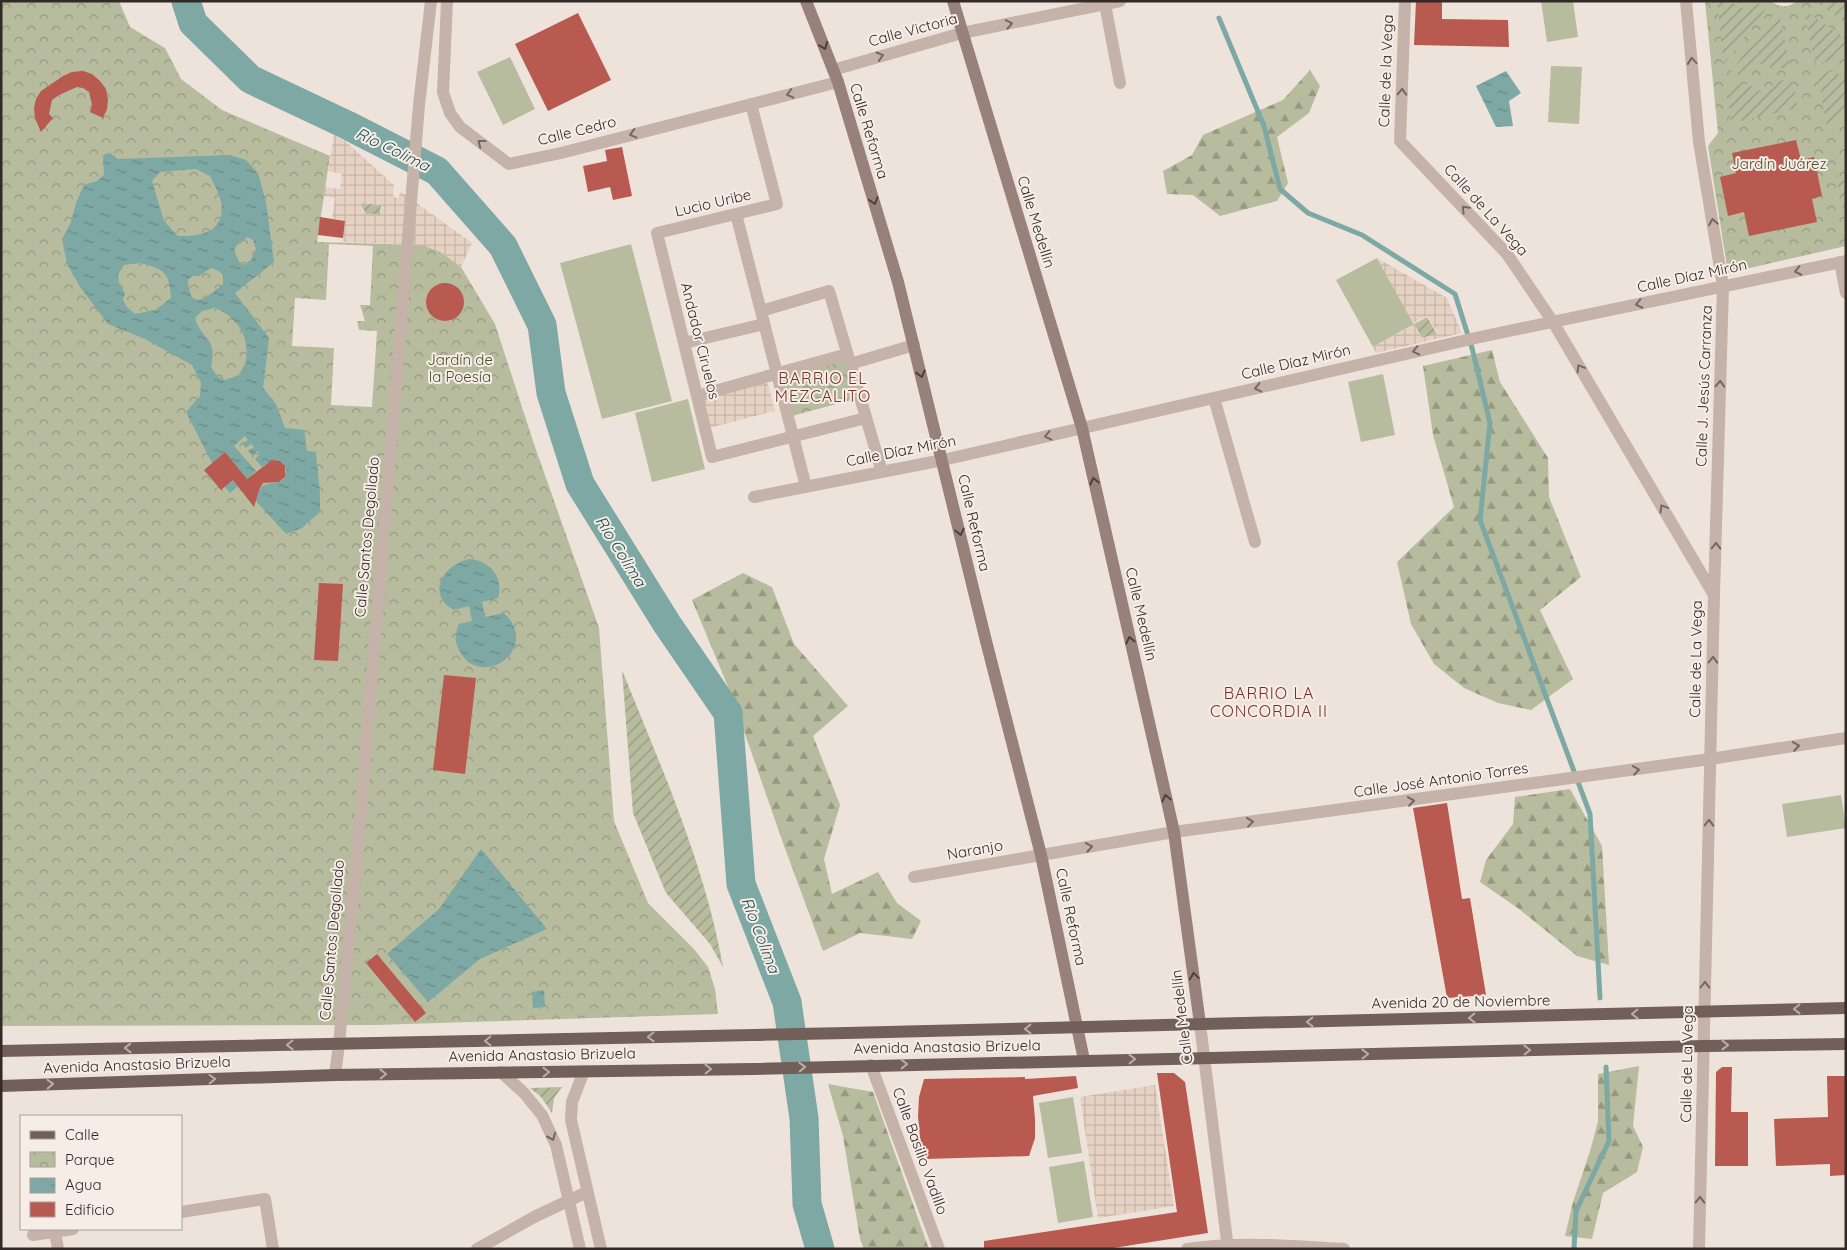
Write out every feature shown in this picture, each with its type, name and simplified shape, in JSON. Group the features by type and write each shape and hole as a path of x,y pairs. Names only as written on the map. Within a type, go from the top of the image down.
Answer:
{"main road":[{"name":"Avenida 20 de Noviembre","path":"1077,1027 1846,1008"},
{"name":"Avenida Anastasio Brizuela","path":"1,1051 1077,1027"},
{"path":"1084,1060 1846,1044"},
{"name":"Avenida Anastasio Brizuela","path":"1,1086 334,1075 753,1069 1084,1060"}],"street":[{"name":"Calle Santos Degollado","path":"334,1075 339,1044 411,202 431,1"},
{"name":"Calle Cedro","path":"448,1 443,92 450,113 460,127 509,164 561,153 838,82"},
{"name":"Calle Reforma","path":"806,1 838,82 898,282 986,641 1041,855 1084,1060"},
{"name":"Calle Medellín","path":"953,1 1082,428 1174,832 1228,1246"},
{"name":"Calle Victoria","path":"833,70 962,34 1120,1"},
{"name":"Calle de la Vega","path":"1400,141 1405,1"},
{"name":"Calle J. Jesús Carranza","path":"1686,1 1699,142 1723,286 1714,595"},
{"path":"1105,4 1120,83"},
{"name":"Lucio Uribe","path":"657,232 777,204 751,104"},
{"name":"Calle de La Vega","path":"1400,141 1507,254 1553,322 1714,595 1699,1249"},
{"path":"736,214 806,487"},
{"name":"Andador Ciruelos","path":"657,232 712,457 793,436"},
{"path":"1843,261 1846,292"},
{"name":"Calle Díaz Mirón","path":"754,497 943,460 1480,337 1843,261"},
{"path":"761,311 829,291 882,472"},
{"path":"684,343 764,324"},
{"path":"697,396 777,373 914,346"},
{"path":"1214,398 1255,542"},
{"path":"793,436 866,418"},
{"name":"Calle José Antonio Torres","path":"1041,855 1174,832 1710,759 1846,738"},
{"name":"Naranjo","path":"914,877 1041,855"},
{"name":"Calle Basilio Vadillo","path":"871,1065 939,1249"},
{"path":"584,1071 572,1102 571,1120 601,1249"},
{"path":"501,1072 524,1093 542,1115 556,1145 580,1249"},
{"path":"477,1249 536,1216 587,1192"},
{"path":"182,1212 265,1199 273,1249"},
{"path":"33,1235 67,1230"},
{"path":"55,1232 58,1249"},
{"path":"1187,1249 1228,1246 1344,1249"}],"green space":[{"name":"Jardín de la Poesía","path":"1,1 119,1 130,27 165,48 181,79 222,110 330,156 317,242 423,245 441,252 461,267 495,324 534,444 599,628 614,821 648,903 694,949 708,967 715,989 718,1014 376,1025 1,1026","holes":["329,244 373,246 370,305 360,305 365,321 357,321 359,330 377,331 372,407 331,405 334,348 292,346 295,298 326,300"]},
{"path":"1541,1 1573,1 1578,37 1547,42"},
{"name":"Jardín Juárez","path":"1705,1 1771,1 1784,6 1797,1 1846,1 1846,246 1728,273 1708,146 1718,133"},
{"path":"1730,1 1741,8 1753,1 1757,1 1765,10 1724,64 1717,2"},
{"path":"1815,1 1846,1 1846,23"},
{"path":"1804,10 1846,39 1846,51 1839,54 1834,61 1815,63"},
{"path":"1772,15 1780,17 1790,67 1773,70 1767,65 1760,64 1753,67 1748,73 1728,76"},
{"path":"510,57 535,109 503,125 477,72"},
{"path":"1551,66 1582,67 1579,124 1548,122"},
{"path":"1310,70 1320,86 1309,113 1277,137 1288,183 1277,201 1220,216 1193,195 1167,194 1163,171 1192,155 1203,135 1283,100"},
{"path":"1835,71 1841,77 1846,78 1846,105 1828,131 1817,73"},
{"path":"1792,79 1798,108 1731,123 1727,87 1749,84 1763,91 1770,88 1775,81"},
{"path":"1836,175 1846,182 1846,224"},
{"path":"362,203 381,205 380,215 366,214"},
{"path":"631,244 672,401 602,419 560,263"},
{"path":"1377,258 1414,324 1373,347 1336,280"},
{"path":"1427,317 1437,334 1422,338 1414,324"},
{"path":"1492,350 1500,382 1548,458 1549,497 1581,577 1540,610 1573,679 1531,710 1498,703 1464,688 1434,664 1411,624 1397,562 1454,507 1433,435 1423,366"},
{"path":"845,360 855,399 792,416 782,377"},
{"path":"1383,374 1395,435 1361,442 1348,382"},
{"path":"688,399 705,469 652,482 635,413"},
{"path":"743,573 772,587 794,644 848,706 813,736 840,805 824,859 832,894 878,872 897,903 921,921 912,939 860,933 823,951 731,694 692,600"},
{"path":"622,670 666,779 693,853 715,929 723,967 710,944 666,893 633,813"},
{"path":"1570,789 1602,846 1609,965 1577,956 1519,909 1480,882 1486,860 1513,824 1515,797"},
{"path":"1841,795 1846,828 1787,837 1782,804"},
{"path":"1639,1066 1633,1126 1643,1147 1637,1172 1603,1193 1592,1239 1565,1236 1573,1202 1598,1121 1598,1074"},
{"path":"828,1084 873,1092 929,1249 864,1249 860,1239 843,1136"},
{"path":"562,1087 554,1098 552,1113 541,1097 530,1088"},
{"path":"1073,1097 1082,1153 1048,1158 1039,1103"},
{"path":"1084,1161 1093,1217 1058,1223 1049,1167"}],"shaded area":[{"path":"334,135 345,141 394,185 393,197 399,198 400,191 472,243 461,267 441,252 423,245 342,242 345,221 332,218 335,198 324,196 325,187 340,189 342,174 328,171","holes":["362,203 381,205 380,215 366,214 363,211"]},
{"path":"1377,258 1447,298 1462,333 1376,353 1373,347 1414,324 1422,338 1438,333 1427,316 1413,323"},
{"path":"766,376 775,411 705,429 697,396"},
{"path":"1155,1085 1174,1206 1098,1218 1080,1097"}],"water":[{"path":"1506,71 1521,93 1509,101 1513,126 1496,127 1476,86"},
{"path":"110,153 118,159 230,155 246,160 258,173 266,202 274,262 235,293 269,338 263,388 276,404 285,428 304,430 307,451 316,452 320,512 302,528 286,534 255,500 262,487 283,480 286,470 279,461 262,467 255,459 260,454 257,451 252,456 248,451 254,447 251,444 246,448 242,444 248,440 245,436 234,446 256,471 230,493 225,487 242,473 225,452 212,463 186,412 200,396 201,383 192,365 145,339 108,324 80,287 67,264 62,239 71,222 76,203 84,185 97,181 104,175 103,155","holes":["196,169 210,176 221,202 222,212 216,226 196,235 178,236 164,221 152,181 160,172","247,237 253,240 256,249 251,260 243,265 239,262 234,250","141,263 161,270 167,277 171,298 155,310 135,314 126,306 123,299 125,293 119,283 118,275 124,265","211,268 223,275 223,284 205,298 195,299 189,290 188,280 192,276 199,276","215,308 236,322 244,336 247,352 245,363 239,375 225,380 217,376 211,367 213,357 211,344 195,318 202,311"]},
{"path":"470,559 484,563 494,571 499,583 498,598 482,602 485,617 504,613 514,627 516,640 512,652 504,661 492,666 480,667 469,662 459,650 456,640 457,630 459,624 472,621 469,606 454,610 445,604 439,588 441,580 452,567"},
{"path":"481,849 547,929 480,959 428,1002 387,954 439,909"},
{"path":"544,990 545,1007 533,1008 532,992"}],"building":[{"path":"1416,1 1442,1 1442,19 1508,20 1509,47 1414,45"},
{"path":"578,13 611,80 548,111 515,44"},
{"path":"83,71 92,74 106,89 107,109 103,118 90,112 92,105 89,92 77,87 52,100 49,114 53,118 41,132 35,118 34,108 36,99 41,91 63,76 72,72"},
{"path":"1796,140 1801,160 1814,157 1822,196 1812,199 1817,222 1749,236 1744,212 1728,216 1720,177 1736,173 1732,153"},
{"path":"622,147 632,196 613,200 610,187 588,192 583,166 607,161 605,150"},
{"path":"320,217 345,221 343,238 318,235"},
{"path":"445,283 458,289 464,302 458,315 445,321 432,315 426,302 432,289"},
{"path":"225,452 247,479 272,460 280,461 285,466 285,477 279,482 263,483 254,507 233,480 221,490 204,470"},
{"path":"319,583 343,584 338,661 314,660"},
{"path":"444,675 476,678 465,774 433,770"},
{"path":"1447,803 1462,899 1470,898 1486,995 1447,998 1413,808"},
{"path":"377,954 426,1013 415,1022 366,963"},
{"path":"1722,1067 1732,1067 1731,1112 1748,1112 1748,1166 1715,1166 1716,1072"},
{"path":"1157,1073 1174,1073 1185,1082 1208,1233 1107,1249 984,1249 984,1241 1177,1212"},
{"path":"1076,1076 1078,1088 1033,1096 1035,1138 1029,1156 925,1159 920,1138 918,1116 919,1097 924,1079 1025,1077 1025,1079"},
{"path":"1827,1076 1846,1076 1846,1175 1830,1176 1830,1164 1776,1166 1774,1119 1828,1117"}],"waterway":[{"name":"Río Colima","path":"186,1 193,23 250,79 347,125 437,171 503,246 542,325 551,393 580,484 667,624 728,713 741,884 787,1002 804,1118 807,1204 820,1249"},
{"path":"1219,18 1264,126 1280,189 1308,213 1362,235 1455,294 1472,348 1490,423 1480,520 1590,814 1600,998"},
{"path":"1574,1249 1576,1211 1609,1141 1606,1067"}],"district":[{"name":"BARRIO EL MEZCALITO","path":"823,387"},
{"name":"BARRIO LA CONCORDIA II","path":"1269,702"}]}
